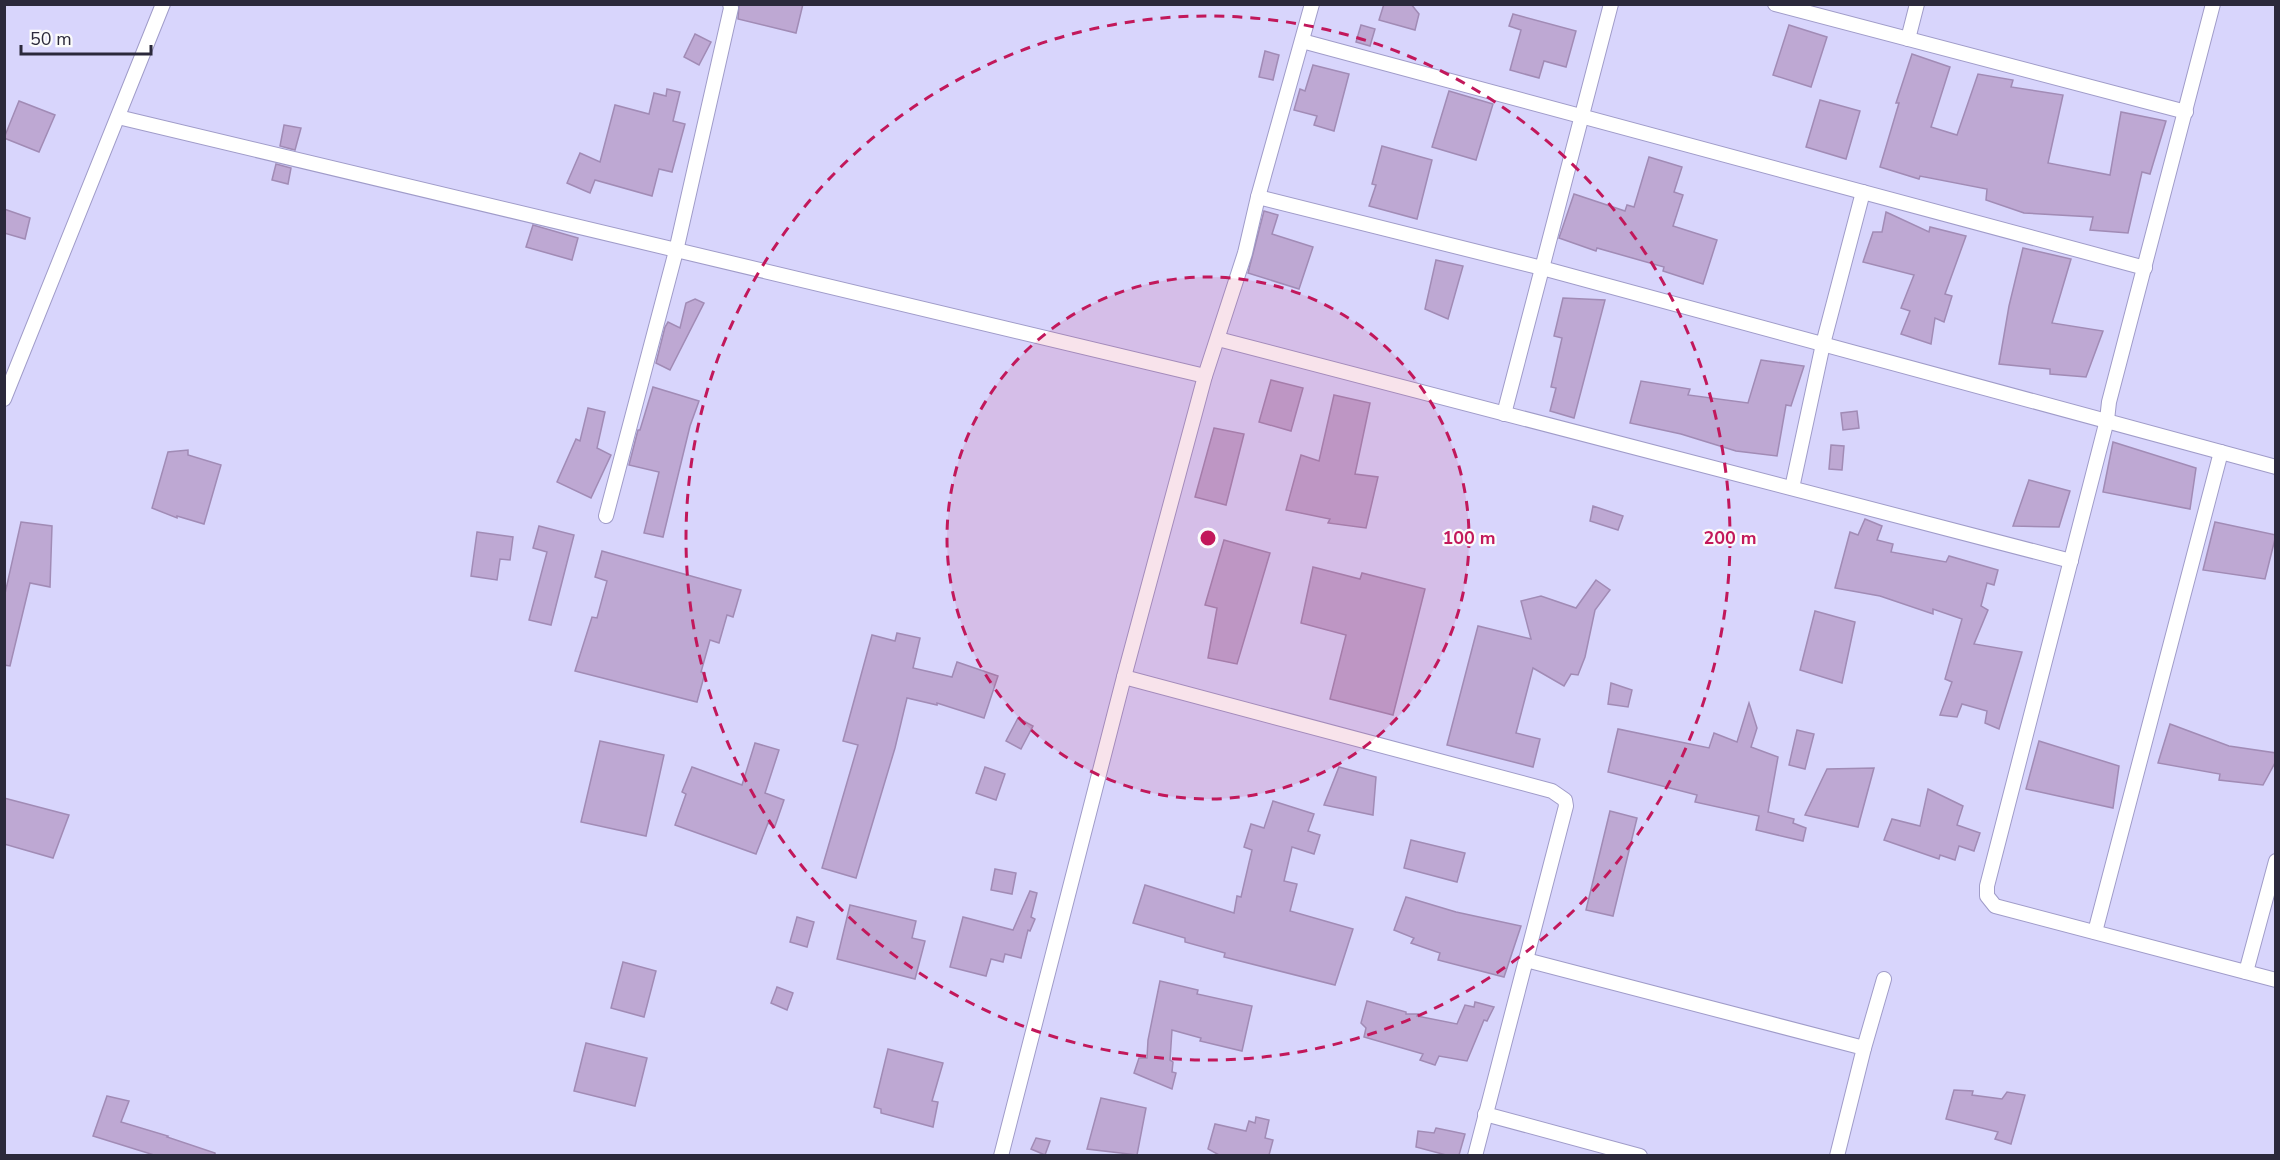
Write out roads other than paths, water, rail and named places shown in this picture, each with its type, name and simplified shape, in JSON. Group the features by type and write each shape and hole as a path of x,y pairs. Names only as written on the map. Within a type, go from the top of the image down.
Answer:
{"street":[{"path":"4,399 163,4"},
{"path":"606,516 676,251 731,8 730,4"},
{"path":"1001,1155 1124,677 1205,376 1245,253 1258,197 1312,4"},
{"path":"1504,414 1611,4"},
{"path":"1775,4 2186,112"},
{"path":"1908,39 1917,4"},
{"path":"2213,4 2109,402 2107,420 1987,886 1988,896 1995,906 2276,980"},
{"path":"1302,41 2145,268"},
{"path":"118,117 1205,376"},
{"path":"1792,488 1823,344 1863,192"},
{"path":"1258,197 1542,268 2276,467"},
{"path":"1218,339 2071,561"},
{"path":"2095,932 2221,452"},
{"path":"1124,677 1552,791 1562,797 1566,806 1474,1155"},
{"path":"2246,972 2276,861"},
{"path":"1526,960 1864,1048"},
{"path":"1837,1155 1884,979"},
{"path":"1485,1114 1640,1155"}]}
